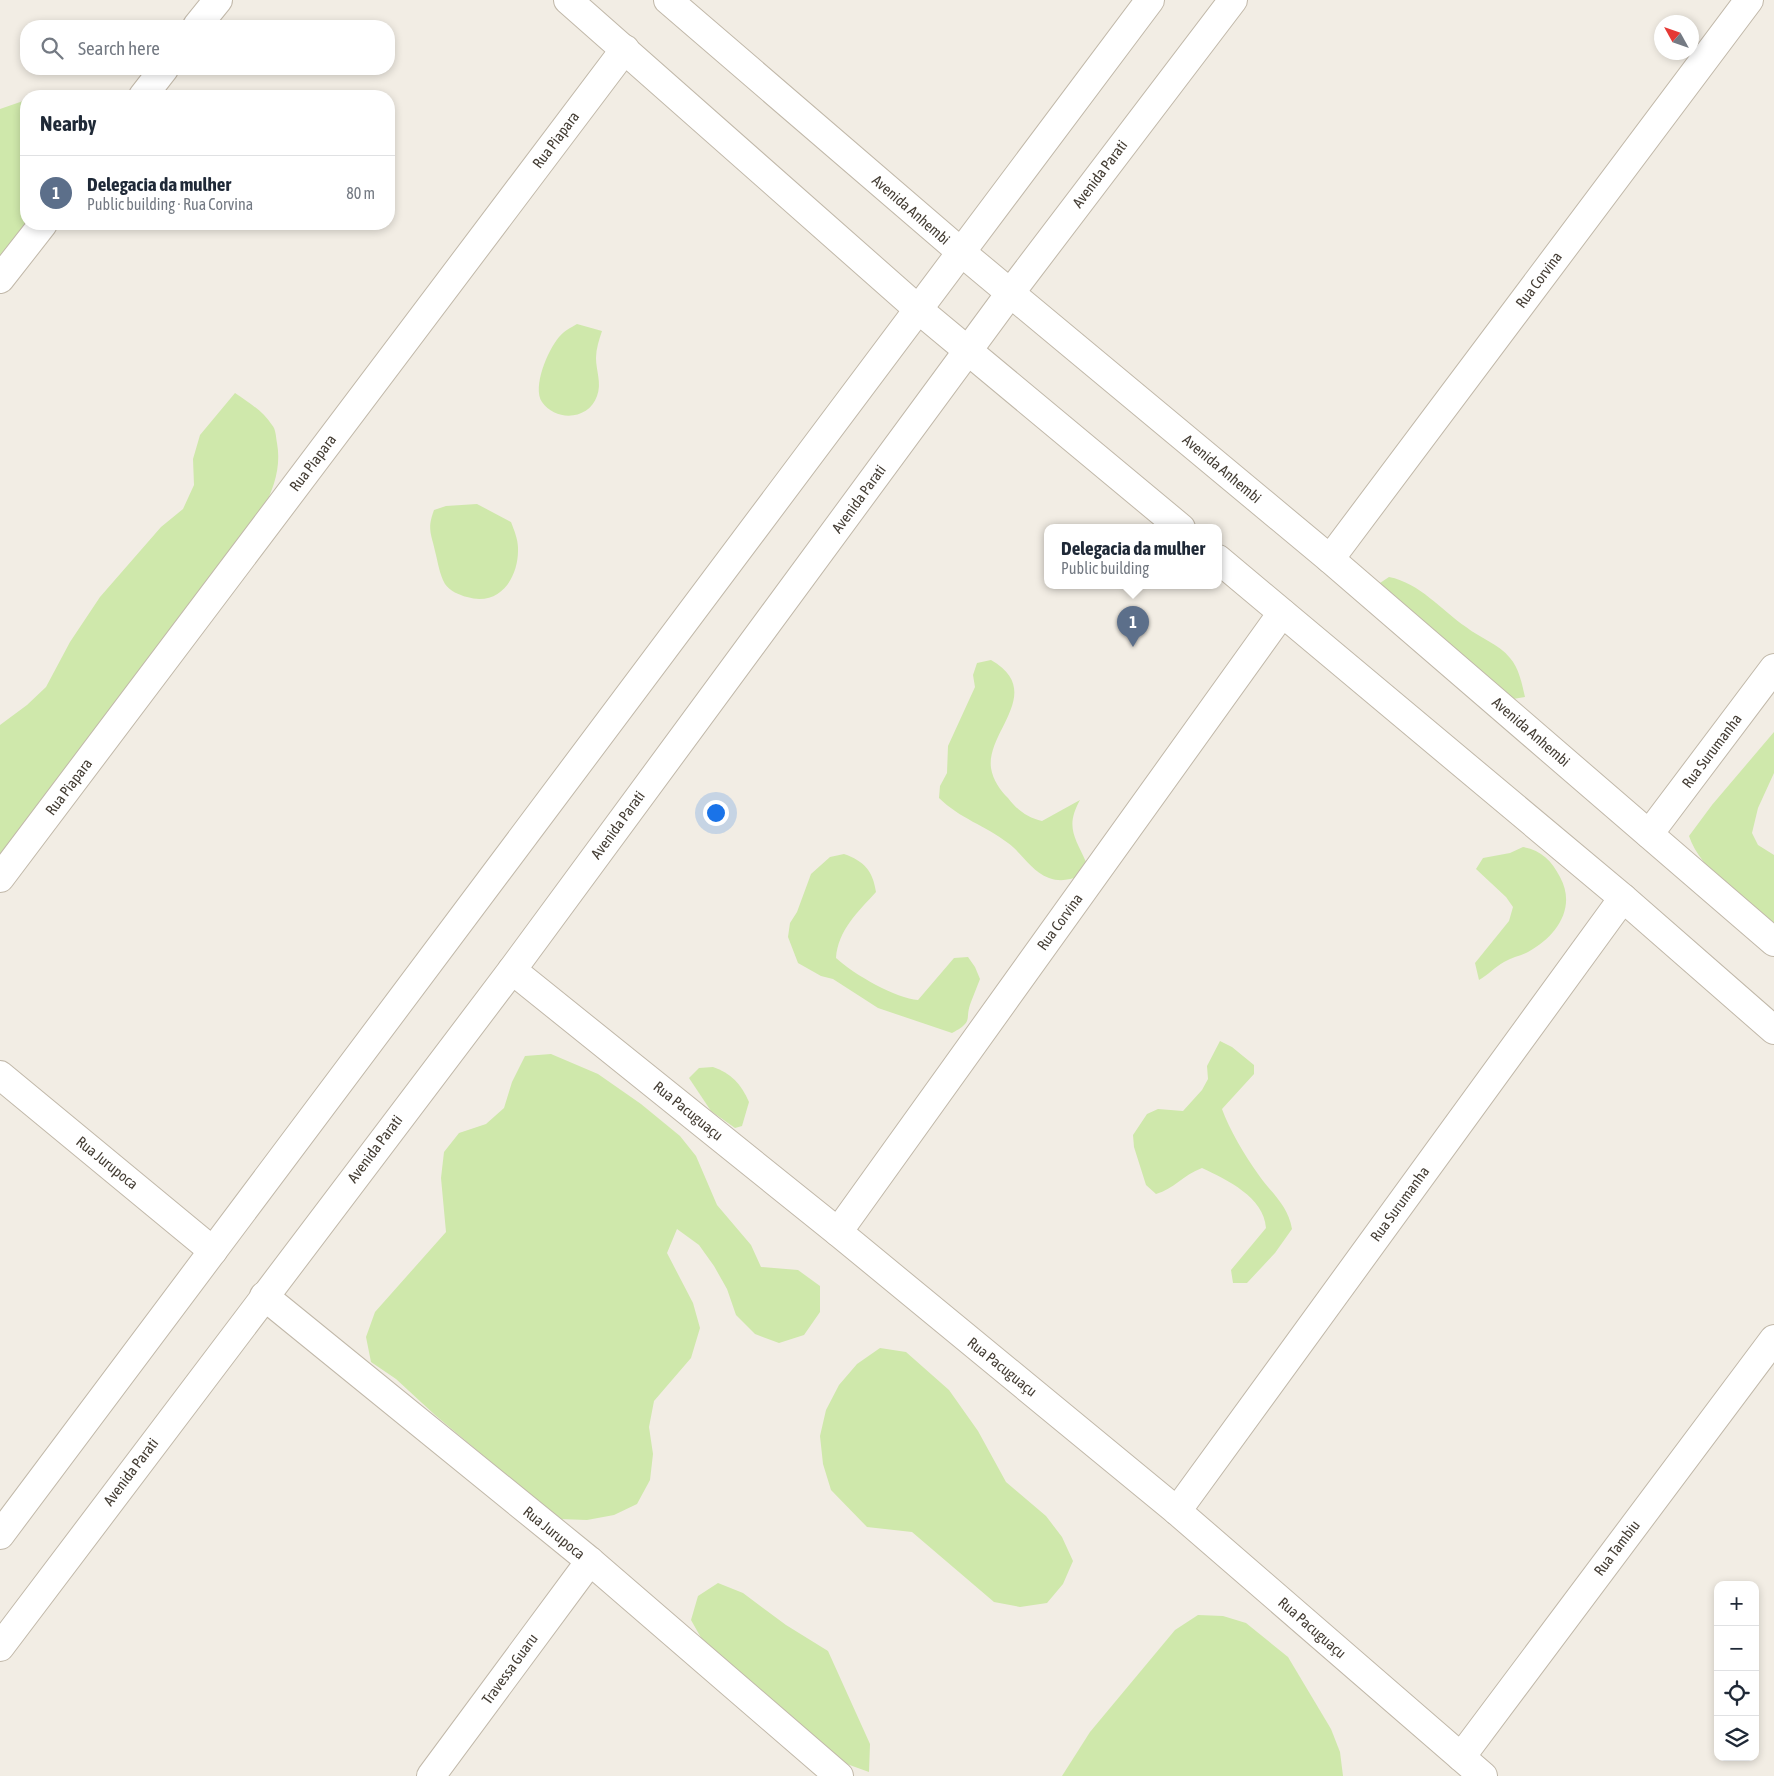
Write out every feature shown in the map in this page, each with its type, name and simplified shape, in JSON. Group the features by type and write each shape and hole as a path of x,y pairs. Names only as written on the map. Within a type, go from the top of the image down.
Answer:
{"street":[{"path":"202,20 218,0"},
{"path":"568,0 919,310 1176,524"},
{"name":"Avenida Anhembi","path":"668,0 961,252 1330,559 1774,942"},
{"path":"0,1535 1150,0"},
{"name":"Avenida Parati","path":"0,1647 512,970 1011,292 1233,0"},
{"name":"Rua Corvina","path":"1330,559 1749,0"},
{"name":"Rua Piapara","path":"0,878 625,49"},
{"path":"147,90 159,75"},
{"path":"0,278 38,230"},
{"path":"1222,562 1623,898 1774,1030"},
{"name":"Rua Corvina","path":"838,1232 1282,613"},
{"name":"Rua Surumanha","path":"1650,834 1774,668"},
{"name":"Rua Surumanha","path":"1177,1511 1623,898"},
{"name":"Rua Pacuguaçu","path":"512,970 838,1232 1177,1511 1483,1776"},
{"name":"Rua Jurupoca","path":"0,1075 213,1251"},
{"name":"Rua Jurupoca","path":"264,1296 590,1561 839,1776"},
{"name":"Rua Tambiu","path":"1461,1757 1774,1339"},
{"name":"Travessa Guaru","path":"431,1776 590,1561"}],"green space":[{"path":"20,102 21,230 0,258 0,109"},
{"path":"577,324 602,331 596,355 599,382 597,396 587,410 572,416 555,413 548,408 542,402 539,395 539,387 540,378 550,351 563,333"},
{"path":"235,393 264,415 276,434 278,467 271,491 260,514 245,537 179,617 166,640 0,858 0,725 27,705 46,687 70,642 100,597 161,527 183,509 194,485 193,459 200,435"},
{"path":"477,504 511,522 517,538 518,548 515,569 505,587 498,594 489,598 479,599 458,594 449,589 445,584 441,576 430,527 434,510 446,506"},
{"path":"1389,577 1411,585 1477,635 1506,653 1518,671 1525,697 1513,699 1437,633 1377,585"},
{"path":"991,660 1007,672 1014,685 1014,698 1010,712 992,754 991,768 993,777 1015,806 1027,816 1037,820 1042,821 1080,800 1072,825 1075,839 1086,862 1080,876 1061,880 1043,875 1032,867 1008,843 964,817 939,798 940,786 947,773 948,746 975,687 973,675 977,663"},
{"path":"1774,732 1774,773 1758,808 1752,833 1758,845 1774,855 1774,928 1714,874 1695,849 1689,836 1712,805"},
{"path":"1523,847 1541,854 1550,861 1557,871 1565,889 1565,910 1555,930 1538,946 1504,962 1479,980 1475,963 1509,921 1513,907 1506,897 1476,869 1483,858 1510,853"},
{"path":"844,854 857,860 866,868 873,878 876,892 856,914 845,930 836,958 876,985 909,999 918,1000 954,958 968,957 980,979 969,1008 968,1019 959,1029 952,1033 878,1008 833,979 821,976 798,963 788,937 790,923 797,912 811,874 830,857"},
{"path":"1220,1041 1232,1047 1254,1065 1254,1074 1222,1109 1233,1134 1248,1159 1283,1206 1292,1229 1275,1253 1247,1283 1233,1283 1231,1270 1266,1228 1264,1217 1259,1207 1233,1184 1202,1168 1189,1174 1168,1189 1156,1194 1146,1185 1134,1147 1133,1135 1147,1114 1158,1109 1183,1111 1202,1090 1208,1079 1207,1066"},
{"path":"551,1054 598,1074 641,1104 680,1136 696,1156 717,1205 751,1245 761,1267 798,1270 820,1286 820,1312 804,1335 779,1343 755,1334 736,1315 727,1289 699,1245 677,1229 667,1253 693,1303 700,1328 691,1358 654,1401 649,1427 653,1454 650,1480 637,1504 614,1515 587,1520 559,1519 435,1415 396,1379 371,1362 366,1337 375,1312 446,1232 441,1178 444,1152 459,1133 486,1124 504,1108 512,1082 525,1056"},
{"path":"713,1067 730,1076 739,1085 749,1102 742,1126 735,1128 711,1111 689,1078 699,1068"},
{"path":"880,1348 906,1352 949,1390 978,1431 1006,1482 1046,1516 1062,1537 1073,1561 1063,1584 1047,1603 1020,1607 994,1602 912,1532 867,1527 831,1490 823,1464 820,1436 826,1410 839,1385 857,1364"},
{"path":"718,1583 743,1593 786,1625 828,1651 870,1744 869,1772 844,1763 704,1643 691,1620 698,1596"},
{"path":"1198,1615 1223,1616 1246,1623 1288,1657 1331,1729 1340,1752 1343,1776 1062,1776 1090,1732 1175,1630"}],"place":[{"name":"Delegacia da mulher","path":"1133,647"}]}
